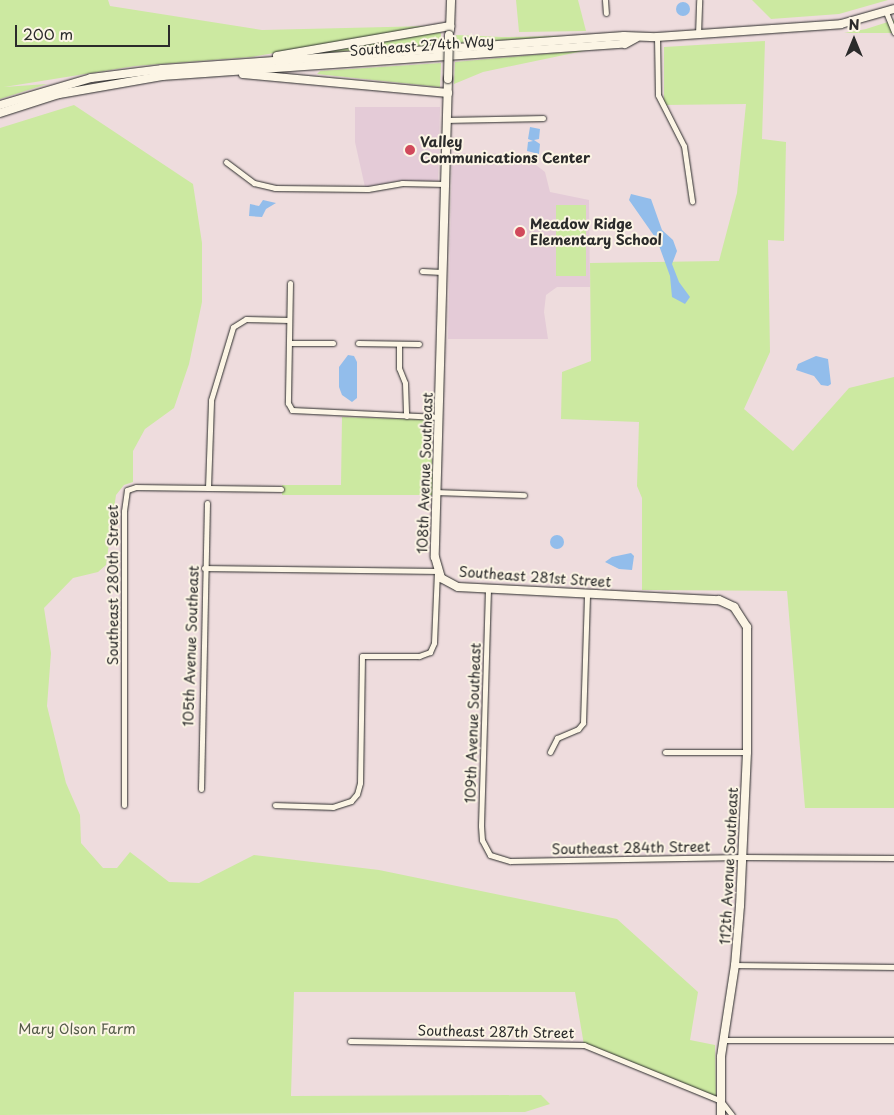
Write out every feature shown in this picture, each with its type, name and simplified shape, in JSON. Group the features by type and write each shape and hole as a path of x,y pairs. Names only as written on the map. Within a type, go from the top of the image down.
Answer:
{"main road":[{"name":"108th Avenue Southeast","path":"437,571 442,272 450,0"},
{"name":"Southeast 274th Way","path":"233,64 624,36 657,38 840,24 890,11"},
{"path":"0,105 91,78 233,64 450,26"},
{"name":"Southeast 274th Way","path":"208,73 624,44 636,38"},
{"path":"0,113 93,86 208,73 448,93"},
{"name":"Southeast 281st Street","path":"437,571 450,585 488,589 718,600 734,607 743,618"},
{"name":"112th Avenue Southeast","path":"722,1115 723,1040 735,965 747,752 748,641 743,618"}],"street":[{"path":"605,0 606,13"},
{"path":"698,35 699,0"},
{"path":"890,11 894,32"},
{"path":"657,38 658,95 684,146 692,201"},
{"path":"447,120 542,118"},
{"path":"226,162 254,184 275,188 368,189 402,183 445,184"},
{"path":"422,272 442,272"},
{"path":"290,283 288,404 295,413 439,417"},
{"path":"208,488 211,400 236,322 246,319 289,320"},
{"path":"289,343 333,343"},
{"path":"358,344 419,344"},
{"path":"399,344 399,368 406,383 406,416"},
{"name":"Southeast 280th Street","path":"124,805 125,494 129,488 136,487 280,490"},
{"path":"437,492 524,495"},
{"name":"105th Avenue Southeast","path":"201,789 204,568 207,503"},
{"path":"204,568 437,571"},
{"name":"108th Avenue Southeast","path":"275,805 333,807 350,801 358,794 360,784 362,656 419,656 430,652 434,643 437,571"},
{"name":"109th Avenue Southeast","path":"488,589 481,826 482,840 490,855"},
{"path":"550,752 557,738 578,728 583,723 587,594"},
{"path":"665,752 747,752"},
{"name":"Southeast 284th Street","path":"490,855 510,861 742,857 894,858"},
{"path":"735,965 894,967"},
{"path":"723,1040 894,1040"},
{"name":"Southeast 287th Street","path":"350,1041 584,1045 721,1101"},
{"path":"721,1101 732,1115"}],"shaded area":[{"path":"355,107 440,107 438,181 398,181 365,187 355,142"},
{"name":"Meadow Ridge Elementary School","path":"452,153 522,154 545,172 550,192 589,200 590,287 557,287 546,295 544,312 548,339 448,339"}],"green space":[{"path":"0,0 108,0 110,6 262,30 429,26 251,57 135,66 4,87 47,84 0,99"},
{"path":"516,0 578,0 586,31 519,32"},
{"path":"752,0 888,0 839,14 771,19"},
{"path":"894,20 894,33 844,33 866,29"},
{"path":"435,32 441,33 441,45 319,53"},
{"path":"456,35 502,37 571,36 458,43"},
{"path":"765,41 762,139 786,142 784,241 768,240 770,352 744,409 793,451 849,388 894,377 894,808 805,808 787,591 642,590 642,498 637,486 639,422 561,419 562,372 591,361 590,263 719,261 737,193 746,104 664,105 664,47"},
{"path":"588,50 483,72 454,84 455,62"},
{"path":"441,63 440,87 317,74 320,71"},
{"name":"Mary Olson Farm","path":"74,105 193,184 202,243 202,302 189,364 174,408 145,429 133,451 133,482 124,485 116,495 106,565 98,572 73,578 44,608 51,653 47,706 66,783 80,815 81,843 103,868 117,868 130,852 169,882 199,883 254,855 379,870 617,919 698,992 690,1040 715,1045 716,1099 584,1045 575,992 294,992 291,1096 541,1095 550,1104 525,1112 0,1115 0,128"},
{"path":"556,205 586,205 586,276 556,276"},
{"path":"342,417 431,420 433,495 282,495 282,485 341,485"}],"water":[{"path":"683,2 688,4 690,9 688,14 683,16 678,14 676,9 678,4"},
{"path":"530,127 540,129 539,139 534,140 540,144 539,154 527,151 528,142 533,141 528,139"},
{"path":"631,194 651,199 662,230 673,240 677,251 672,264 679,282 690,297 685,304 672,297 670,276 657,240 629,200"},
{"path":"263,200 276,203 266,209 262,217 249,216 250,204 259,206"},
{"path":"348,355 354,356 357,362 357,398 352,402 342,395 339,387 339,367"},
{"path":"816,356 828,359 831,384 828,386 821,385 814,376 796,370 798,364"},
{"path":"557,535 562,537 564,542 562,547 557,549 552,547 550,542 552,537"},
{"path":"631,553 634,556 632,570 619,569 605,562 612,557"}],"place":[{"name":"Valley Communications Center","path":"410,150"},
{"name":"Meadow Ridge Elementary School","path":"520,232"}]}
